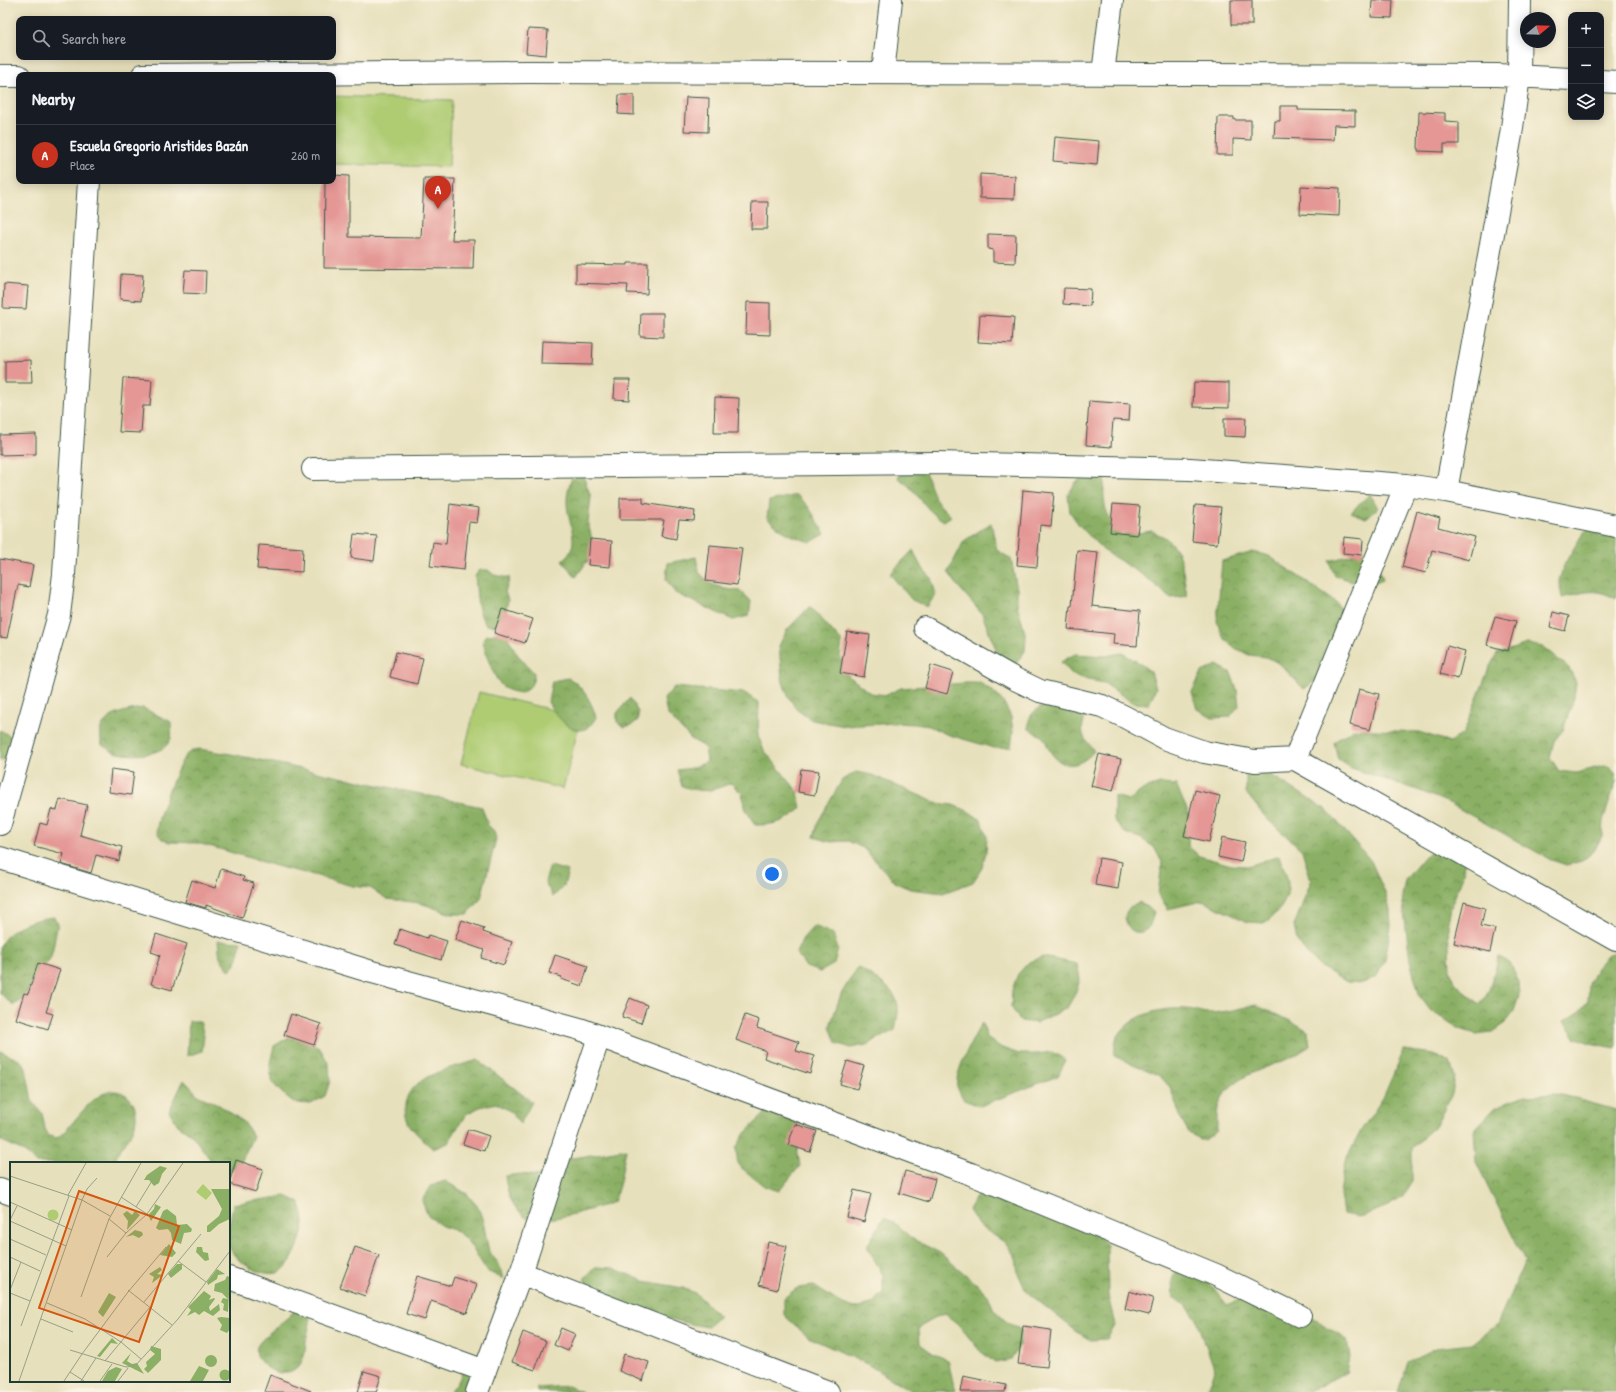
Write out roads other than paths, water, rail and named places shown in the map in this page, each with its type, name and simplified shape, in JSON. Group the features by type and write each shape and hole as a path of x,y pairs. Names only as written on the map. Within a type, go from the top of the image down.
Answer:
{"street":[{"path":"883,73 891,0"},
{"path":"1103,74 1112,0"},
{"path":"1446,491 1511,135 1519,76 1520,0"},
{"path":"336,73 526,72 883,73 1519,76 1568,79"},
{"path":"0,76 16,76"},
{"path":"1604,81 1616,82"},
{"path":"0,824 59,614 64,574 89,184"},
{"path":"313,469 936,463 1190,470 1406,485 1446,491 1616,526"},
{"path":"1295,759 1406,485"},
{"path":"925,628 1015,679 1040,691 1102,706 1164,738 1204,752 1255,761 1295,759 1616,940"},
{"path":"0,858 372,972 572,1027 971,1174 1216,1275 1300,1316"},
{"path":"477,1392 521,1273 599,1037"},
{"path":"0,1190 10,1194"},
{"path":"521,1273 828,1392"},
{"path":"230,1278 484,1371"}],"place":[{"name":"Escuela Gregorio Aristides Bazán","path":"438,209"}]}
